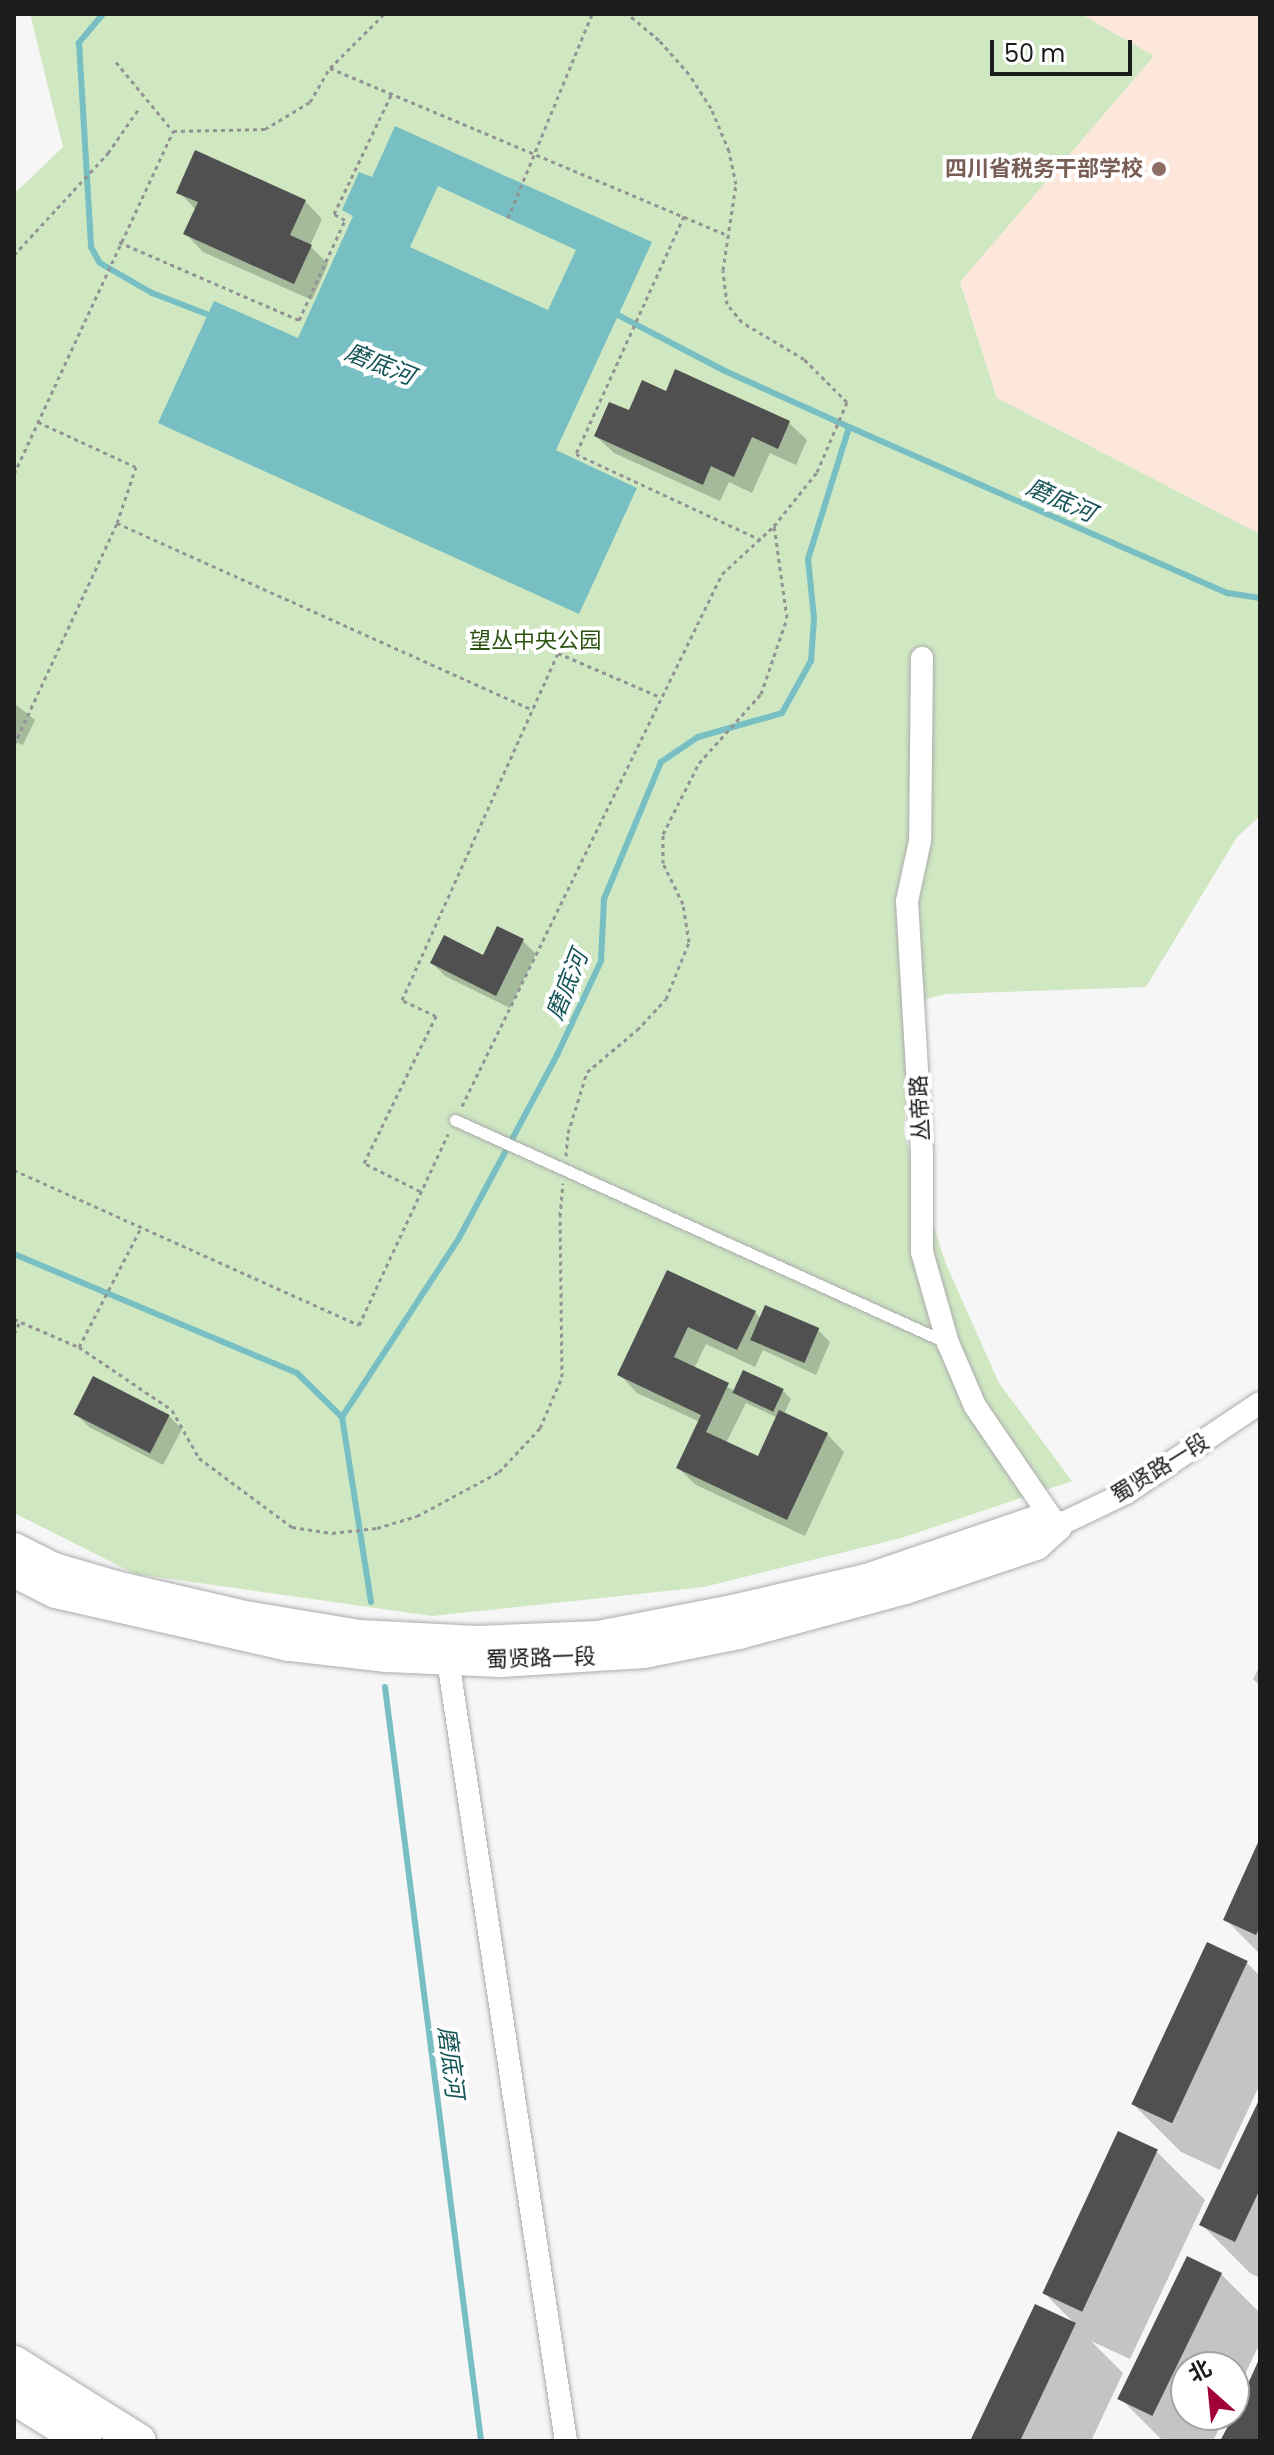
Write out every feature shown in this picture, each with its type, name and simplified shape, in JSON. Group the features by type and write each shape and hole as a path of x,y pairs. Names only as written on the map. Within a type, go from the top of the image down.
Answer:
{"main road":[{"path":"14,2363 139,2441"},
{"path":"14,2397 84,2441"}],"street":[{"name":"丛帝路","path":"922,658 920,841 907,901 922,1152 922,1252 948,1343 975,1406 1057,1526"},
{"name":"蜀贤路一段","path":"14,1572 55,1593 289,1646 501,1662 644,1653 739,1634 905,1589 1036,1545 1057,1526 1126,1493 1260,1403"},
{"name":"蜀贤路一段","path":"14,1548 54,1568 245,1616 359,1635 477,1641 598,1636 728,1611 867,1579 1039,1520 1057,1526"},
{"path":"448,1660 566,2441"}],"lane":[{"path":"455,1120 948,1343"}],"path":[{"path":"173,131 265,129 310,102 330,68 384,14"},
{"path":"508,218 592,14"},
{"path":"14,1170 359,1325 420,1191 722,574 761,540 817,472 847,402 830,381 804,359 742,322 727,304 723,270 736,184 729,151 711,108 689,74 659,40 628,14"},
{"path":"116,62 173,131"},
{"path":"330,68 729,236"},
{"path":"119,242 299,320 345,220 334,214 392,93"},
{"path":"14,255 108,153 140,107"},
{"path":"14,474 103,275 173,131"},
{"path":"684,216 576,454 761,540"},
{"path":"14,745 117,523 136,467 38,422"},
{"path":"117,523 533,710"},
{"path":"565,1159 568,1133 587,1072 637,1030 666,999 689,942 683,904 663,863 663,834 699,763 761,694 787,618 774,526"},
{"path":"420,1191 364,1163 436,1016 402,1000 558,653 662,698"},
{"path":"14,1319 79,1347 172,1410 199,1458 292,1527 332,1533 377,1528 417,1516 499,1472 540,1428 562,1377 560,1216 564,1172"},
{"path":"79,1347 142,1226"},
{"path":"14,1334 20,1321"}],"shaded area":[{"name":"四川省税务干部学校","path":"1081,14 1260,14 1260,534 997,398 960,281 1154,56"}],"green space":[{"name":"望丛中央公园","path":"30,14 1081,14 1154,56 960,282 997,398 1260,534 1260,816 1237,837 1146,987 946,994 911,1003 904,1134 946,1264 999,1383 1072,1481 901,1538 704,1587 432,1616 135,1574 14,1513 14,194 63,147"}],"water":[{"path":"395,126 652,242 556,450 637,488 579,614 158,423 214,301 298,338 353,216 342,210 359,172 372,177","holes":["438,186 576,250 548,310 410,247"]}],"building":[{"path":"195,150 306,200 290,235 312,245 294,284 183,234 198,202 176,193"},
{"path":"675,369 790,421 778,449 752,437 734,477 711,466 703,485 594,436 609,402 629,410 642,380 666,391"},
{"path":"497,926 524,939 496,996 430,963 444,935 483,955"},
{"path":"667,1270 756,1311 737,1350 688,1327 674,1357 729,1383 706,1432 758,1456 779,1410 828,1433 787,1520 676,1468 701,1415 617,1375"},
{"path":"765,1305 819,1328 804,1363 750,1340"},
{"path":"743,1370 784,1389 773,1412 732,1393"},
{"path":"93,1376 170,1415 150,1453 73,1414"},
{"path":"1260,1838 1260,1927 1256,1935 1223,1920"},
{"path":"1207,1942 1248,1961 1172,2123 1131,2104"},
{"path":"1260,2098 1260,2189 1235,2242 1199,2225"},
{"path":"1118,2131 1158,2150 1082,2312 1042,2293"},
{"path":"1187,2256 1222,2273 1184,2351 1170,2351 1170,2380 1152,2416 1117,2399"},
{"path":"1035,2304 1076,2323 1020,2441 970,2441"},
{"path":"1260,2357 1260,2441 1220,2441 1225,2431 1250,2431 1250,2379"}],"waterway":[{"name":"磨底河","path":"103,14 79,43 91,247 100,263 152,293 212,316"},
{"name":"磨底河","path":"371,1602 342,1417 459,1238 557,1055 601,961 604,899 661,762 698,737 782,713 811,661 814,618 808,559 849,427 725,371 614,313"},
{"name":"磨底河","path":"849,427 1228,593 1260,598"},
{"path":"14,1254 297,1373 342,1417"},
{"name":"磨底河","path":"385,1687 481,2441"}],"place":[{"name":"四川省税务干部学校","path":"1159,169"}]}
